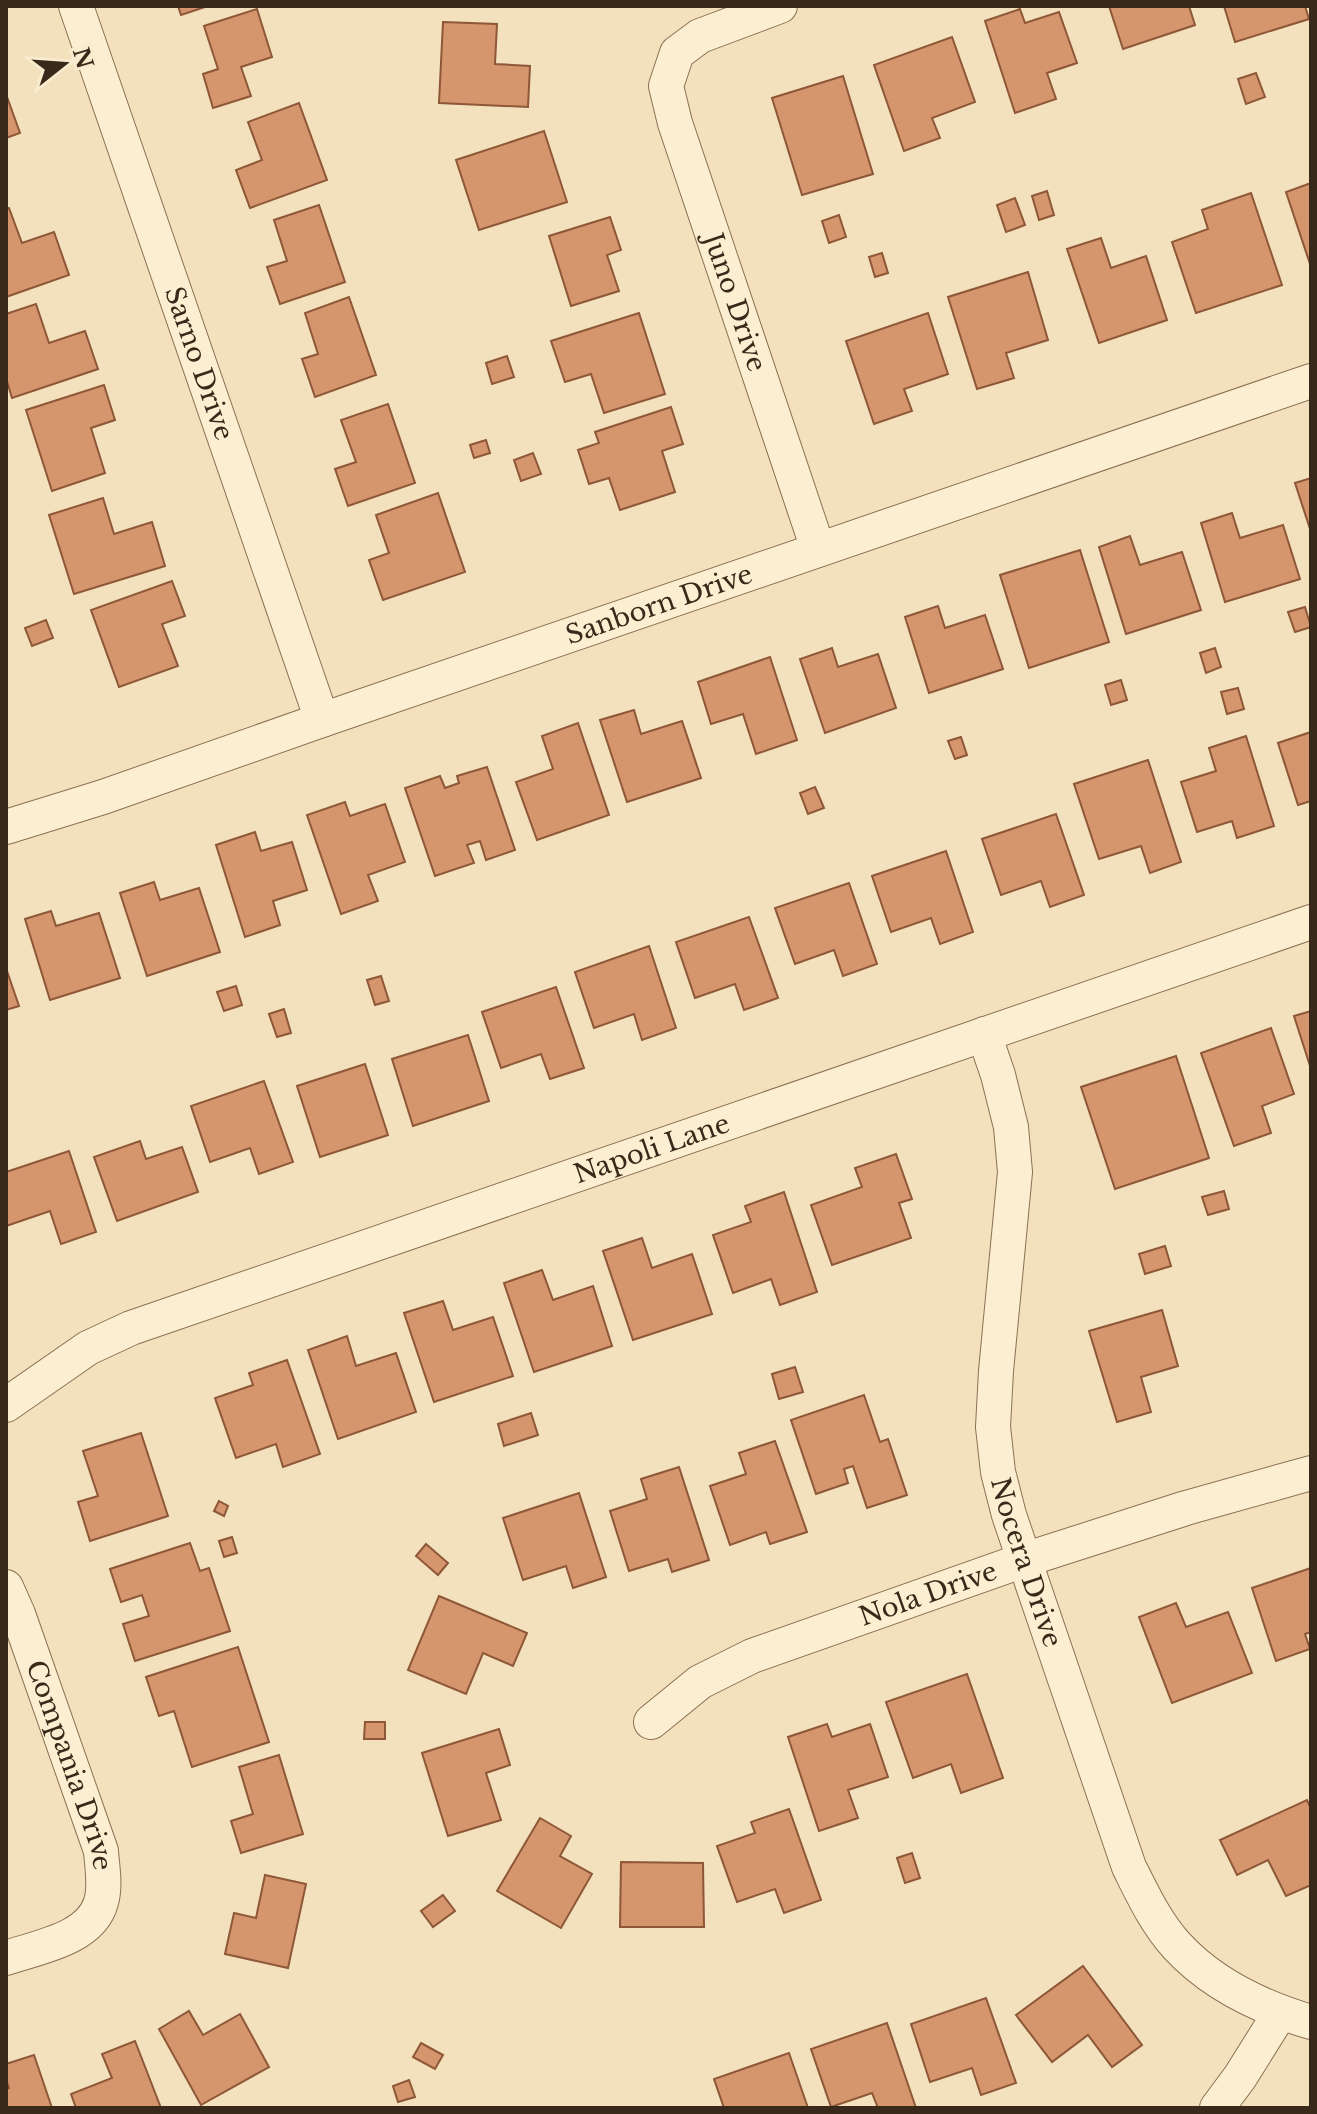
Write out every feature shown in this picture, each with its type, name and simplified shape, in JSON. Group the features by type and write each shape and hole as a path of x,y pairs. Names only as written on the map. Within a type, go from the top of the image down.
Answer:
{"street":[{"name":"Sarno Drive","path":"76,6 322,720"},
{"name":"Juno Drive","path":"780,6 700,36 677,53 666,86 675,123 818,549"},
{"name":"Sanborn Drive","path":"6,827 103,797 1311,381"},
{"name":"Napoli Lane","path":"6,1405 88,1348 206,1300 1311,922"},
{"name":"Nocera Drive","path":"984,1034 1011,1127 1015,1172 993,1427 998,1472 1009,1515 1129,1867 1150,1908 1178,1947 1210,1975 1243,1995 1295,2018"},
{"name":"Nola Drive","path":"651,1722 700,1682 752,1656 1024,1560 1186,1508 1311,1473"},
{"name":"Compania Drive","path":"6,1587 101,1851 104,1884 101,1904 87,1926 66,1938 6,1958"},
{"path":"1217,2108 1240,2077 1295,2018"}],"building":[{"path":"178,6 208,6 181,15"},
{"path":"1109,6 1189,6 1195,25 1123,49"},
{"path":"1224,6 1305,6 1309,19 1235,42"},
{"path":"257,9 272,57 241,67 251,96 213,108 203,74 218,69 204,26"},
{"path":"1020,9 1025,23 1059,12 1077,63 1047,73 1056,99 1015,113 985,21"},
{"path":"443,22 497,24 495,64 530,66 528,107 439,103"},
{"path":"952,37 975,102 932,118 940,138 904,151 874,65"},
{"path":"1256,73 1265,97 1246,104 1238,79"},
{"path":"843,76 873,174 802,195 772,98"},
{"path":"6,94 20,133 6,138"},
{"path":"299,103 327,180 250,208 236,170 262,160 248,122"},
{"path":"544,131 567,202 479,230 456,160"},
{"path":"1311,183 1311,267 1286,192"},
{"path":"1047,191 1054,215 1039,220 1032,196"},
{"path":"1251,193 1282,285 1196,313 1172,242 1208,229 1202,210"},
{"path":"1015,198 1025,225 1006,232 997,205"},
{"path":"319,205 345,282 280,304 267,267 287,261 274,220"},
{"path":"9,208 22,243 54,232 69,275 6,297 6,209"},
{"path":"839,215 846,237 829,243 822,221"},
{"path":"610,217 621,250 607,255 619,291 571,306 549,236"},
{"path":"1101,238 1111,268 1146,256 1167,320 1099,343 1067,249"},
{"path":"882,253 888,273 875,277 869,257"},
{"path":"1028,272 1048,340 1006,353 1014,378 977,389 948,297"},
{"path":"349,297 376,375 315,397 302,359 318,354 305,313"},
{"path":"36,304 49,343 85,331 98,369 12,398 6,378 6,314"},
{"path":"639,313 665,394 604,413 591,374 565,382 551,341"},
{"path":"928,313 948,374 904,389 912,411 874,424 846,341"},
{"path":"507,356 514,377 492,384 486,363"},
{"path":"104,385 115,420 91,428 105,473 52,491 26,410"},
{"path":"388,404 415,483 348,506 335,469 356,462 341,420"},
{"path":"671,407 683,444 662,451 675,492 620,510 609,478 589,484 578,450 599,443 595,432"},
{"path":"486,440 490,453 474,458 470,445"},
{"path":"533,453 541,474 521,481 514,460"},
{"path":"1311,478 1311,532 1295,483"},
{"path":"438,493 465,572 383,600 369,560 389,553 376,515"},
{"path":"103,498 114,534 152,522 165,566 74,594 49,515"},
{"path":"1232,513 1240,538 1283,525 1300,579 1225,602 1201,523"},
{"path":"1130,536 1140,565 1182,552 1201,610 1126,634 1099,547"},
{"path":"1080,550 1109,642 1029,668 1000,575"},
{"path":"172,581 185,616 162,624 178,666 119,687 91,610"},
{"path":"938,606 945,628 985,615 1003,669 929,693 905,617"},
{"path":"1305,607 1311,627 1295,632 1288,612"},
{"path":"46,620 53,638 32,646 25,628"},
{"path":"832,648 838,667 878,654 896,708 825,733 800,659"},
{"path":"1215,648 1221,667 1206,673 1200,653"},
{"path":"770,657 797,740 756,754 743,714 711,724 698,682"},
{"path":"1121,680 1127,700 1111,705 1105,685"},
{"path":"1238,688 1244,709 1227,714 1221,692"},
{"path":"634,710 641,734 682,721 701,778 627,802 600,720"},
{"path":"578,723 609,815 537,840 516,782 553,769 542,736"},
{"path":"1311,732 1311,801 1298,805 1278,743"},
{"path":"1246,736 1274,826 1237,838 1232,821 1197,832 1181,782 1216,771 1209,748"},
{"path":"961,737 967,755 955,759 948,741"},
{"path":"1148,760 1181,862 1150,873 1141,846 1099,859 1074,784"},
{"path":"487,767 515,850 486,860 480,841 467,845 474,863 435,876 405,788 440,776 445,788 459,783 457,776"},
{"path":"815,787 824,808 808,814 800,793"},
{"path":"345,802 350,816 385,804 405,862 368,875 378,901 341,914 307,815"},
{"path":"1056,814 1084,895 1050,907 1041,881 1001,895 982,839"},
{"path":"255,832 261,851 292,842 307,890 273,901 280,925 245,937 216,845"},
{"path":"946,851 973,932 940,944 931,918 891,932 872,876"},
{"path":"154,882 160,900 199,888 220,952 147,976 120,893"},
{"path":"849,883 877,964 843,976 834,950 795,964 775,908"},
{"path":"51,911 56,926 99,913 120,978 50,1000 25,919"},
{"path":"749,917 778,998 744,1010 735,984 695,998 676,942"},
{"path":"649,946 676,1028 642,1040 634,1014 594,1028 575,972"},
{"path":"6,968 19,1006 6,1010"},
{"path":"381,976 389,1001 375,1005 367,980"},
{"path":"236,986 242,1005 224,1011 217,992"},
{"path":"556,987 584,1068 550,1079 541,1054 501,1068 482,1012"},
{"path":"284,1009 291,1033 277,1037 269,1014"},
{"path":"1311,1011 1311,1069 1294,1016"},
{"path":"1271,1028 1294,1094 1262,1106 1271,1133 1234,1146 1201,1053"},
{"path":"468,1035 489,1101 413,1126 392,1059"},
{"path":"1176,1056 1209,1158 1115,1189 1081,1087"},
{"path":"365,1064 388,1135 320,1157 297,1086"},
{"path":"264,1081 293,1162 259,1174 250,1148 210,1162 191,1106"},
{"path":"140,1141 146,1159 182,1147 198,1192 117,1221 94,1157"},
{"path":"69,1151 96,1232 61,1244 50,1211 6,1226 6,1172"},
{"path":"896,1154 912,1199 899,1203 911,1238 832,1265 811,1205 862,1187 855,1168"},
{"path":"1224,1191 1229,1209 1208,1215 1202,1197"},
{"path":"784,1192 817,1292 780,1305 771,1279 733,1293 713,1235 751,1222 745,1206"},
{"path":"642,1238 652,1268 692,1254 712,1314 633,1340 603,1251"},
{"path":"1165,1246 1171,1266 1145,1274 1139,1254"},
{"path":"542,1270 553,1300 593,1286 612,1346 534,1372 504,1283"},
{"path":"443,1301 453,1330 493,1317 513,1376 434,1402 404,1313"},
{"path":"1162,1310 1178,1366 1141,1377 1151,1412 1117,1422 1089,1331"},
{"path":"347,1336 356,1366 396,1353 416,1412 338,1439 308,1350"},
{"path":"287,1360 320,1454 283,1467 276,1444 236,1458 215,1398 253,1385 249,1373"},
{"path":"795,1367 803,1392 779,1399 772,1374"},
{"path":"864,1395 880,1442 888,1439 907,1495 867,1508 853,1466 844,1469 848,1483 816,1494 791,1420"},
{"path":"531,1413 538,1435 504,1446 498,1424"},
{"path":"141,1433 168,1516 90,1541 78,1502 98,1496 83,1451"},
{"path":"775,1441 807,1532 770,1544 766,1532 730,1545 710,1486 746,1474 739,1453"},
{"path":"679,1467 709,1560 672,1572 668,1559 629,1571 610,1511 647,1499 641,1479"},
{"path":"579,1493 606,1577 573,1588 566,1566 523,1580 503,1518"},
{"path":"219,1501 228,1506 224,1516 214,1511"},
{"path":"232,1537 237,1553 224,1557 219,1541"},
{"path":"190,1543 200,1571 209,1568 230,1631 135,1661 123,1624 149,1616 142,1595 121,1602 110,1569"},
{"path":"426,1544 448,1563 438,1575 416,1556"},
{"path":"1311,1568 1311,1632 1305,1634 1310,1649 1276,1661 1252,1588"},
{"path":"439,1596 527,1633 513,1666 483,1653 466,1694 408,1670"},
{"path":"1176,1603 1186,1627 1228,1612 1252,1673 1172,1703 1139,1617"},
{"path":"238,1647 269,1742 192,1767 174,1711 159,1716 146,1677"},
{"path":"967,1674 1003,1778 961,1793 951,1764 913,1778 886,1702"},
{"path":"365,1722 385,1722 385,1739 364,1739"},
{"path":"827,1724 832,1737 870,1724 888,1777 848,1790 858,1818 819,1831 788,1737"},
{"path":"499,1729 510,1765 486,1773 501,1820 448,1836 422,1753"},
{"path":"279,1755 303,1834 241,1853 231,1821 253,1814 239,1767"},
{"path":"1307,1800 1311,1809 1311,1885 1286,1896 1268,1860 1237,1875 1220,1840"},
{"path":"789,1809 821,1900 784,1913 775,1889 737,1902 717,1846 755,1833 751,1822"},
{"path":"540,1818 571,1836 560,1856 592,1874 561,1928 497,1891"},
{"path":"912,1853 920,1878 905,1883 897,1858"},
{"path":"621,1862 703,1863 704,1927 620,1927"},
{"path":"265,1875 306,1884 288,1968 225,1954 234,1913 256,1918"},
{"path":"443,1895 455,1911 433,1927 421,1911"},
{"path":"1083,1966 1142,2045 1112,2067 1088,2035 1052,2062 1016,2015"},
{"path":"986,1998 1016,2083 981,2095 972,2068 930,2082 911,2024"},
{"path":"189,2011 203,2035 240,2014 269,2067 201,2105 159,2029"},
{"path":"887,2023 916,2108 878,2108 872,2093 831,2107 811,2049"},
{"path":"135,2041 161,2108 76,2108 71,2094 112,2078 102,2054"},
{"path":"421,2043 443,2055 435,2069 413,2057"},
{"path":"789,2053 808,2108 724,2108 714,2079"},
{"path":"34,2055 52,2108 6,2108 6,2089 9,2088 6,2064"},
{"path":"409,2080 415,2097 398,2102 393,2086"}]}
